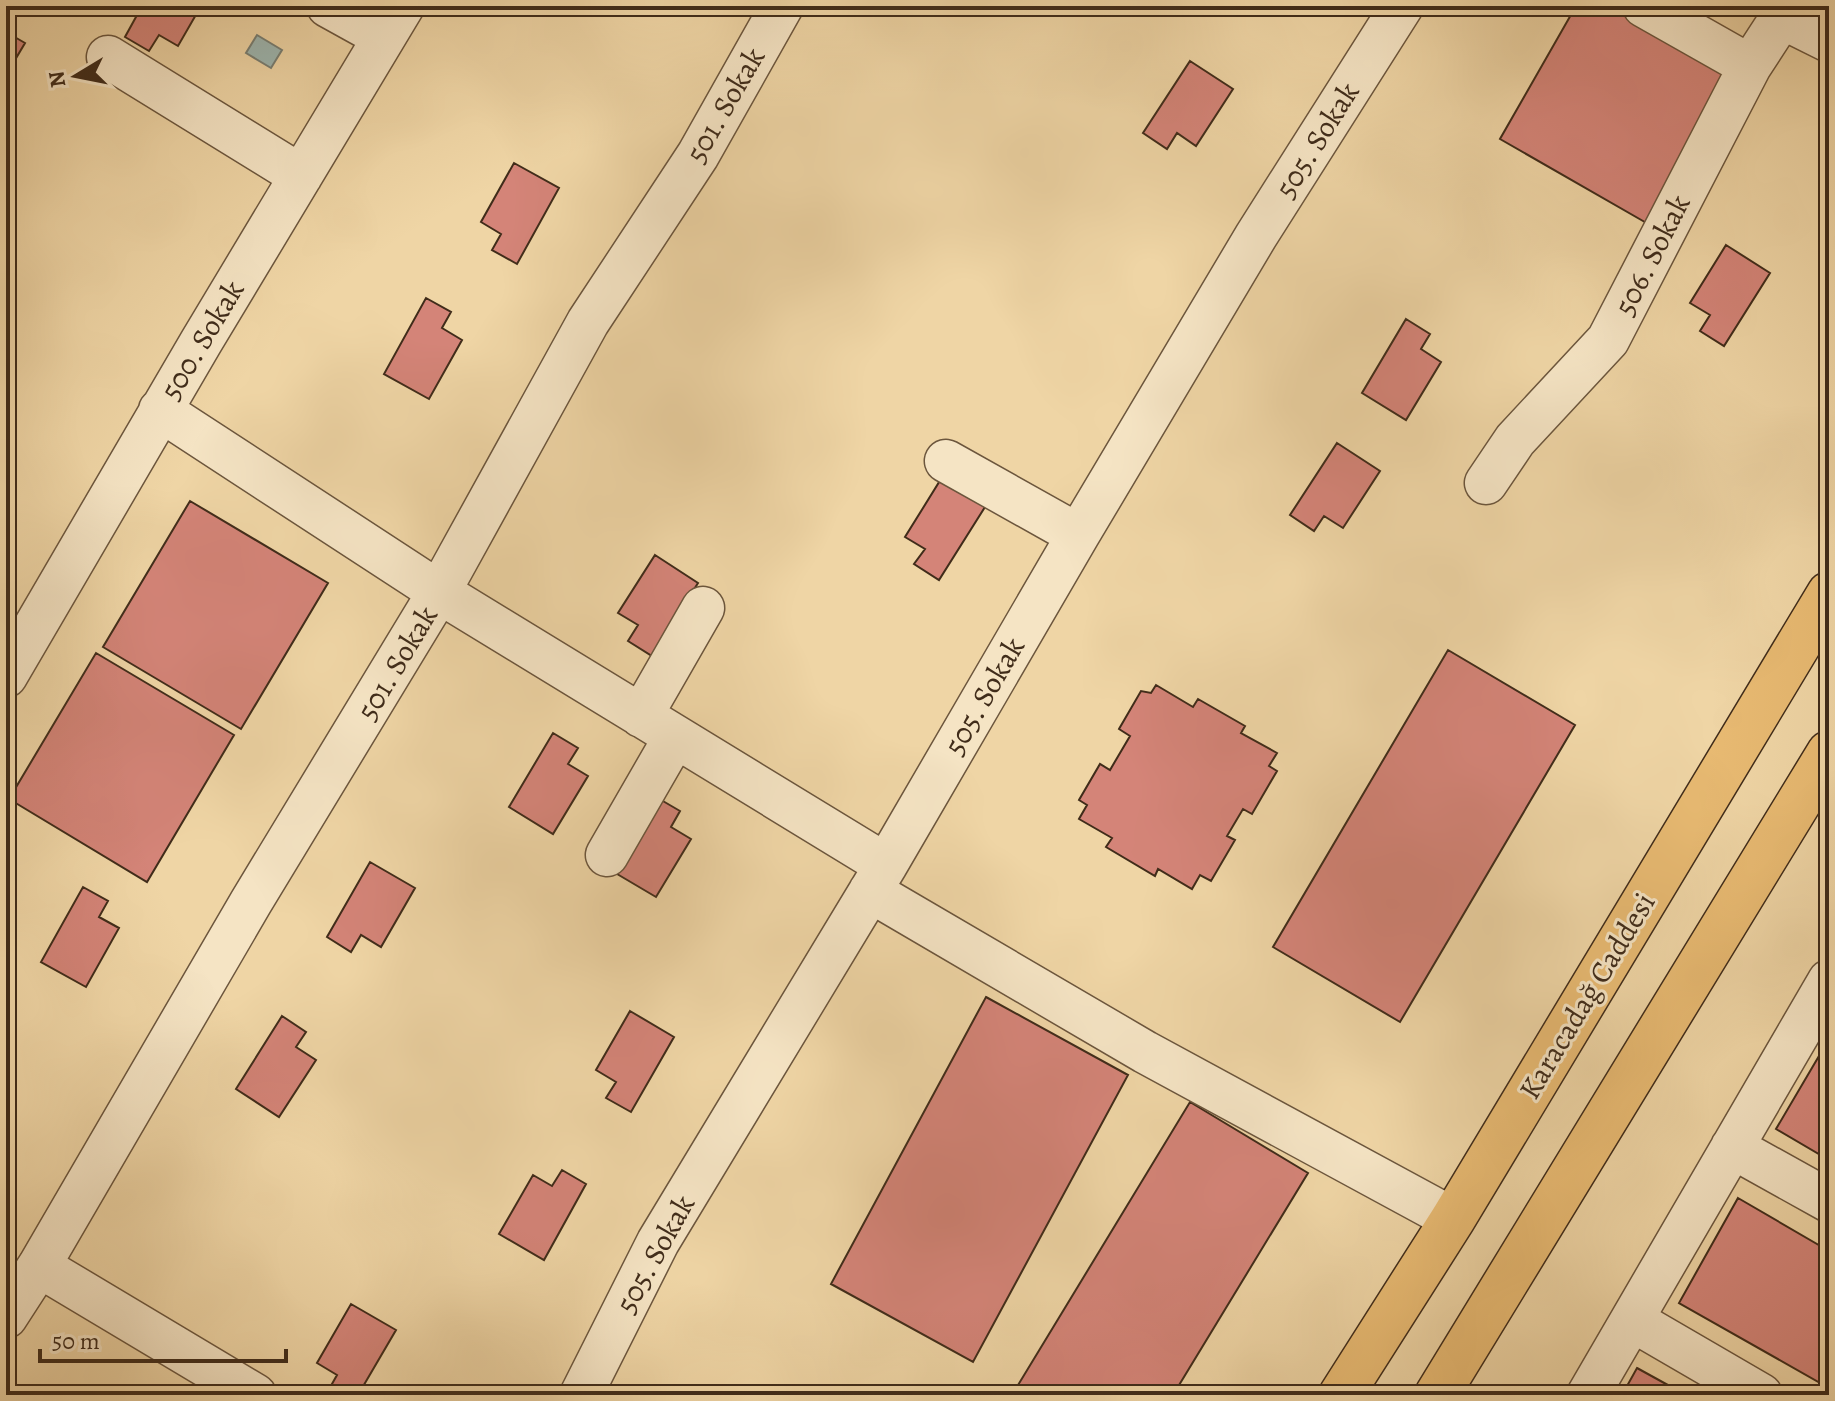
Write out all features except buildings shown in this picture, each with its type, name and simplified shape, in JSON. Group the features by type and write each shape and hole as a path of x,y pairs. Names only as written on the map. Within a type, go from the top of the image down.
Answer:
{"highway":[{"path":"1823,604 1829,657"},
{"name":"Karacadağ Caddesi","path":"1341,1395 1453,1219 1823,604"},
{"path":"1437,1395 1829,753"}],"street":[{"path":"328,6 394,22"},
{"name":"501. Sokak","path":"6,1317 39,1266 251,902 439,592 588,322 698,155 782,6"},
{"name":"505. Sokak","path":"581,1395 658,1242 878,878 1256,236 1402,6"},
{"path":"1644,6 1750,66"},
{"path":"1786,12 1829,41"},
{"name":"506. Sokak","path":"1486,483 1515,440 1608,340 1750,66 1786,12"},
{"name":"500. Sokak","path":"6,676 160,410 394,22"},
{"path":"108,57 301,176"},
{"path":"160,410 439,592 658,726 878,878 1145,1052 1453,1219"},
{"path":"946,461 1078,535"},
{"path":"607,855 703,608"},
{"path":"1588,1395 1828,985"},
{"path":"1732,1147 1829,1201"},
{"path":"39,1266 255,1395"},
{"path":"1632,1320 1761,1395"}],"water":[{"path":"257,35 282,50 271,68 246,53"}]}
